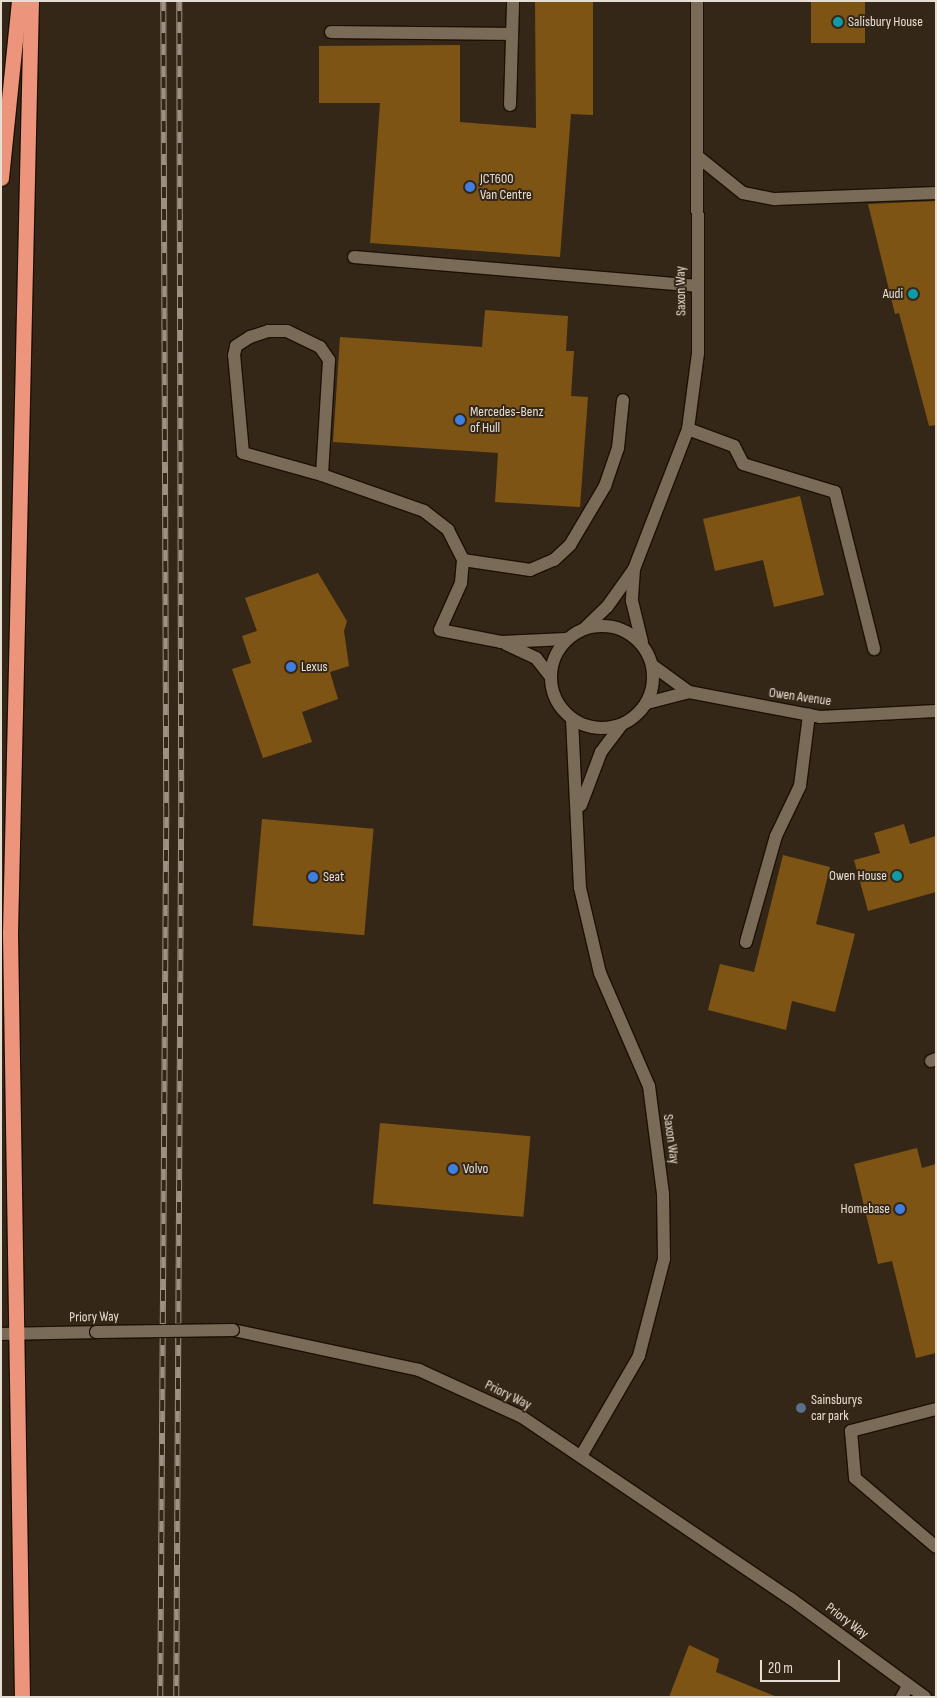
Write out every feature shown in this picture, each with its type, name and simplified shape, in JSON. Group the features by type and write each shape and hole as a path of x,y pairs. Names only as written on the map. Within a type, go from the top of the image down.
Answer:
{"highway":[{"path":"1,178 19,1"},
{"path":"22,1697 19,1333 10,933 31,1"}],"street":[{"path":"510,105 510,34 513,1"},
{"name":"Saxon Way","path":"585,628 607,607 634,569 688,429 698,353 696,286 697,1"},
{"path":"331,32 510,34"},
{"path":"697,156 743,193 775,199 936,193"},
{"path":"354,257 696,286"},
{"path":"322,475 329,360 320,346 288,331 268,331 250,337 236,346 234,355 243,453 322,475 424,511 448,530 463,560 462,583 440,630 501,642 566,640"},
{"path":"463,560 530,570 554,560 570,546 605,486 618,448 623,400"},
{"path":"688,429 734,446 743,464 835,492 874,649"},
{"name":"Saxon Way","path":"634,569 636,628 646,650"},
{"path":"604,625 621,629 646,650 652,665 653,685 647,703 621,725 601,728 572,719 553,694 550,676 555,655 566,640 585,628 604,625"},
{"path":"501,642 536,658 550,676"},
{"name":"Owen Avenue","path":"652,665 689,692 809,715 907,715 936,711"},
{"name":"Owen Avenue","path":"647,703 689,692"},
{"path":"746,942 776,836 800,786 809,715"},
{"name":"Saxon Way","path":"572,719 582,898 600,973 649,1086 664,1194 664,1259 639,1356 581,1456"},
{"name":"Saxon Way","path":"577,819 601,752 621,725"},
{"name":"Priory Way","path":"1,1334 232,1330 420,1370 522,1417 792,1599 905,1691 925,1697"},
{"path":"936,1409 851,1431 855,1478 936,1547"}],"building":[{"path":"535,1 593,1 593,115 571,114 560,257 370,243 380,103 319,103 319,46 460,45 460,122 536,128"},
{"name":"Salisbury House","path":"811,1 865,1 865,43 811,43"},
{"name":"Audi","path":"936,201 936,425 929,426 899,313 895,314 868,204"},
{"name":"Mercedes-Benz of Hull","path":"485,310 568,316 566,351 574,351 571,396 588,397 580,507 495,502 498,453 333,442 340,337 482,347"},
{"path":"800,496 824,595 774,607 763,560 715,571 703,519"},
{"name":"Lexus","path":"318,573 347,621 344,631 349,666 330,672 338,699 302,712 312,742 263,758 232,669 251,663 242,636 257,631 245,598"},
{"name":"Seat","path":"262,819 374,829 364,935 253,926"},
{"name":"Owen House","path":"904,824 910,844 936,836 936,892 868,911 854,860 880,853 874,833"},
{"path":"783,855 830,867 816,924 855,934 835,1012 792,1001 786,1030 708,1010 720,964 754,972"},
{"name":"Volvo","path":"380,1123 530,1136 523,1217 373,1204"},
{"name":"Homebase","path":"917,1148 922,1168 936,1164 936,1353 916,1358 892,1261 878,1264 854,1164"},
{"path":"689,1645 719,1659 716,1672 777,1697 669,1697"}],"railway":[{"path":"160,1697 166,814 163,1"},
{"path":"176,1697 181,814 179,1"}],"place":[{"name":"Salisbury House","path":"838,22"},
{"name":"JCT600 Van Centre","path":"470,187"},
{"name":"Audi","path":"913,294"},
{"name":"Mercedes-Benz of Hull","path":"460,420"},
{"name":"Lexus","path":"291,667"},
{"name":"Owen House","path":"897,876"},
{"name":"Seat","path":"313,877"},
{"name":"Volvo","path":"453,1169"},
{"name":"Homebase","path":"900,1209"},
{"name":"Sainsburys car park","path":"801,1408"}]}
